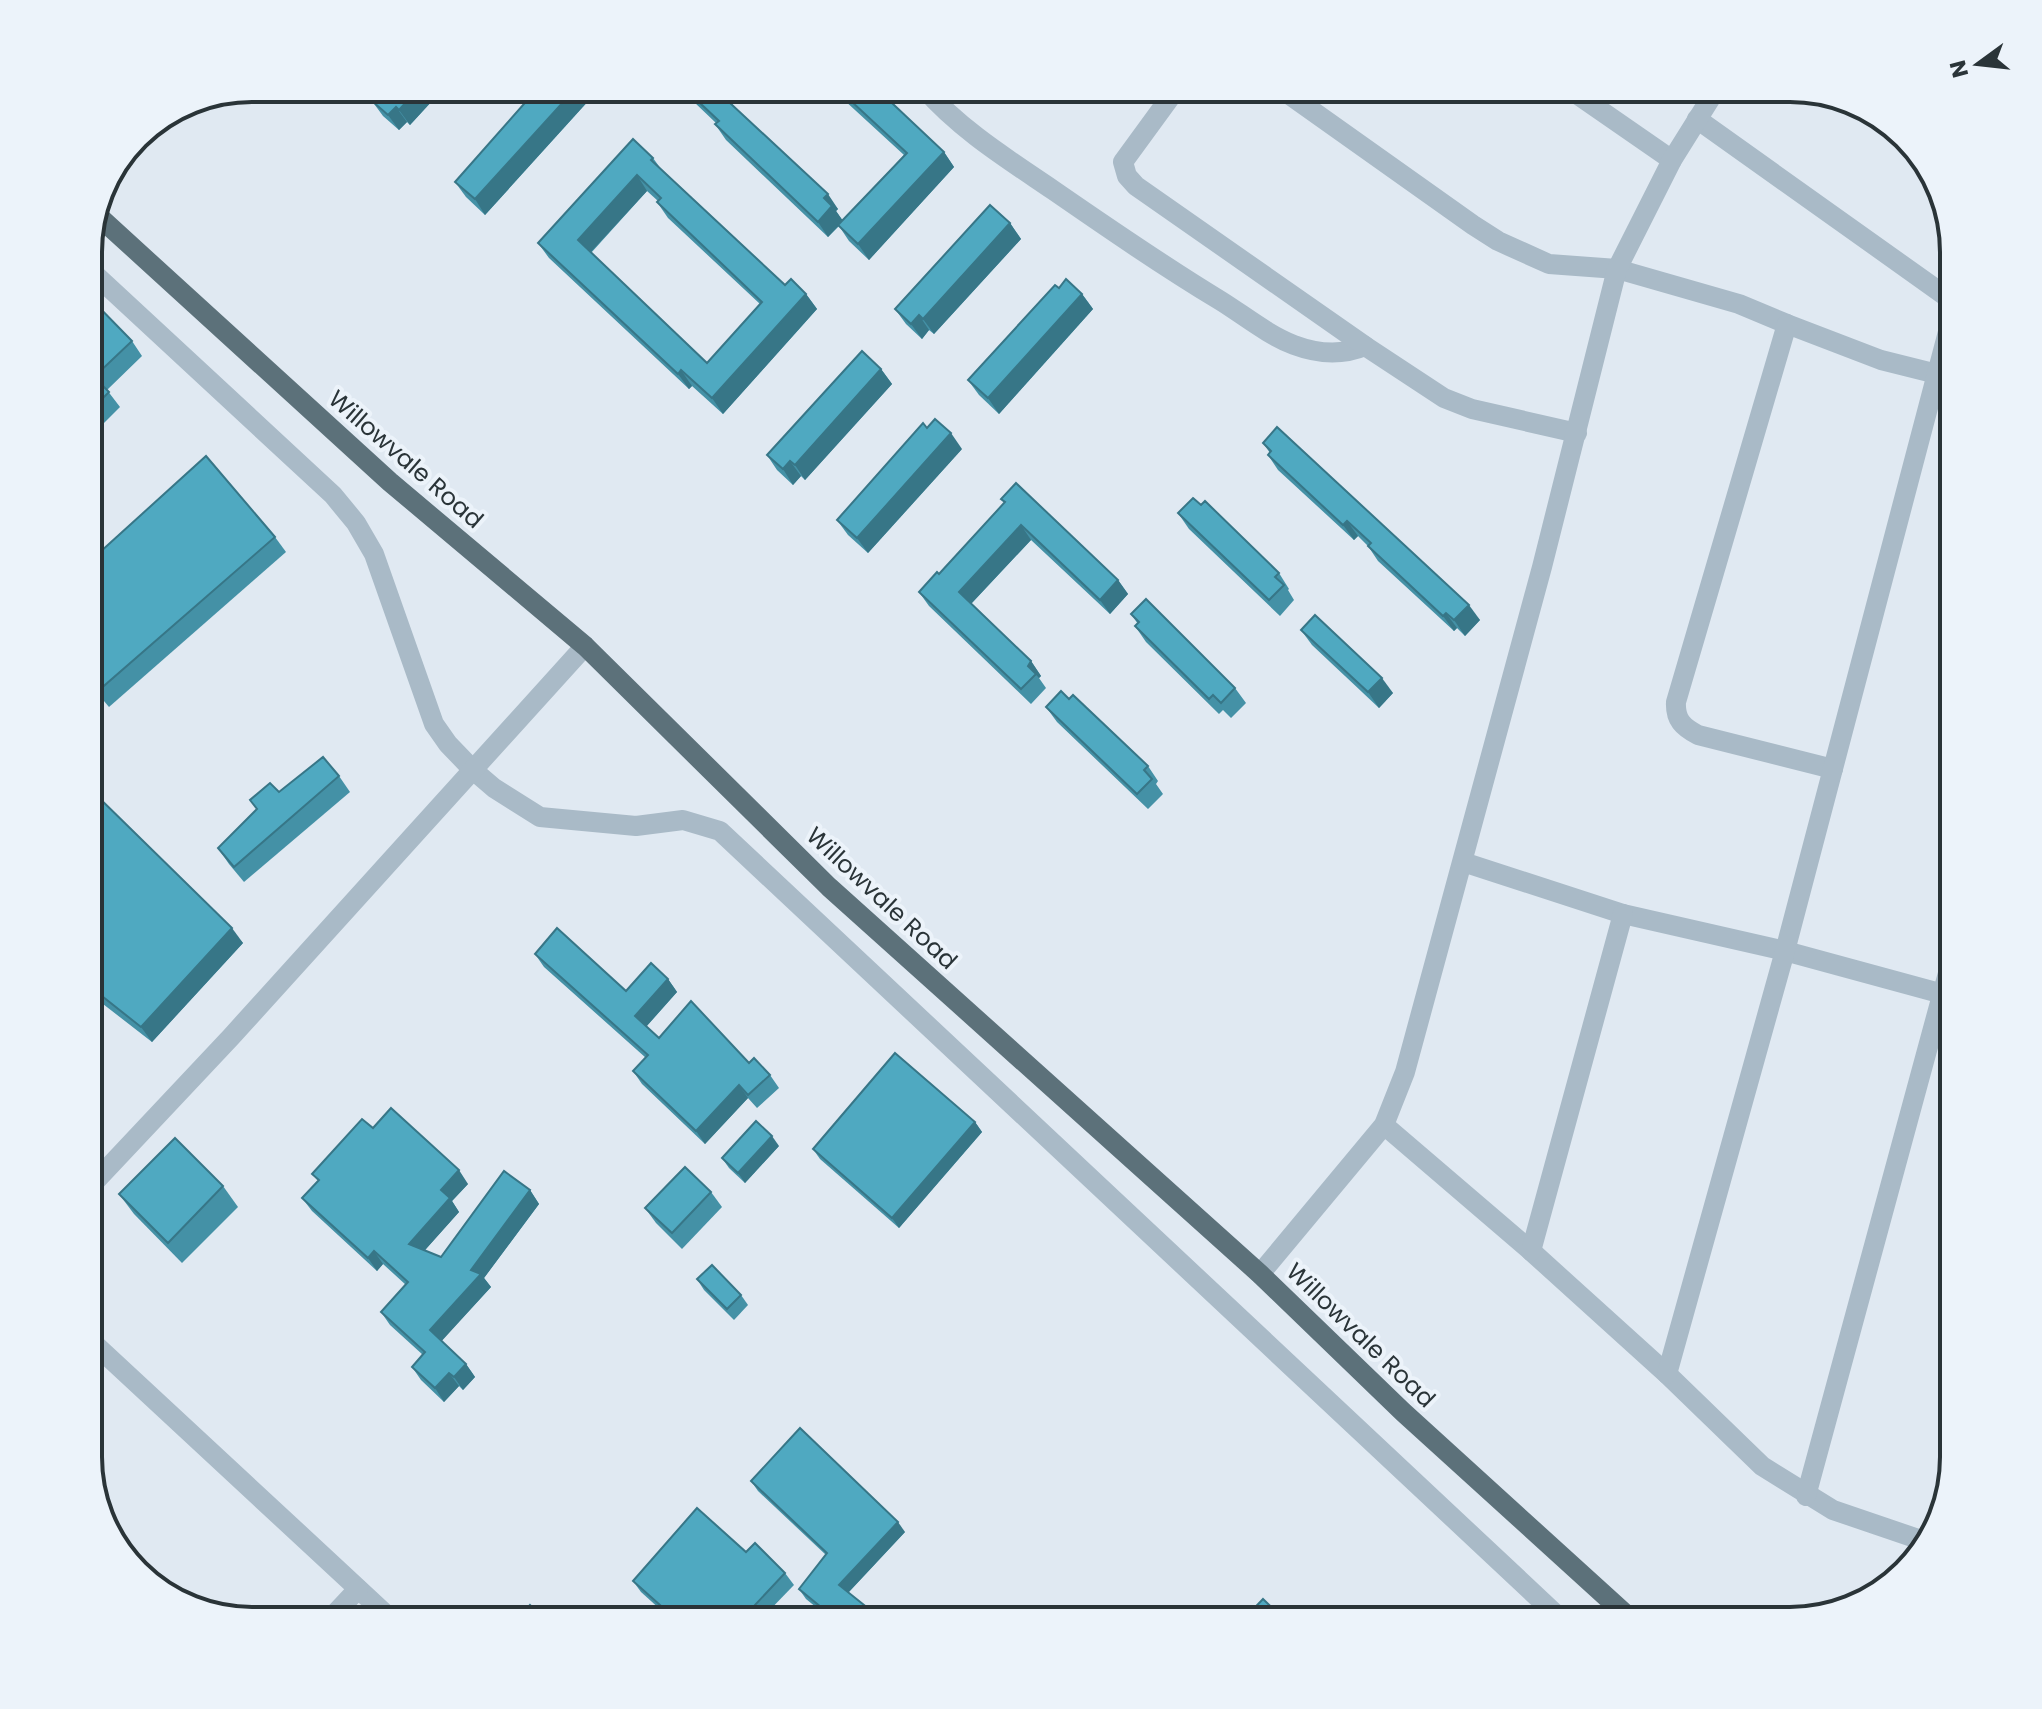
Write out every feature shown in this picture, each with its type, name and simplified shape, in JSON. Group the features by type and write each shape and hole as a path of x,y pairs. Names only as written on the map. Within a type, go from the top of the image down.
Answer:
{"main road":[{"name":"Willowvale Road","path":"105,222 390,482 585,646 829,887 1260,1274 1415,1423 1618,1607"}],"street":[{"path":"936,102 1008,159 1169,270 1272,335 1296,346 1325,353 1351,352 1365,346"},
{"path":"1167,102 1123,162 1127,176 1158,202 1365,346 1460,405 1577,433"},
{"path":"1300,102 1498,241 1549,264 1617,269 1739,304 1881,360 1937,374"},
{"path":"1588,102 1672,160"},
{"path":"1260,1274 1384,1125 1405,1072 1577,433 1617,269 1672,160 1708,102"},
{"path":"1697,119 1940,292"},
{"path":"102,281 333,495 356,523 374,554 434,724 473,770 540,817 636,826 683,820 720,831 1548,1607"},
{"path":"1787,324 1675,712 1685,728 1698,735 1833,769"},
{"path":"1667,1374 1785,951 1940,363"},
{"path":"102,1174 585,646"},
{"path":"1463,862 1623,914 1785,951 1940,994"},
{"path":"1531,1251 1623,914"},
{"path":"1806,1496 1940,1027"},
{"path":"1384,1125 1531,1251 1667,1374 1762,1466 1833,1510 1916,1538"},
{"path":"102,1351 378,1607"},
{"path":"341,1607 358,1589"}],"building":[{"path":"373,102 406,102 399,110 396,107 388,115"},
{"path":"526,102 563,102 475,199 455,182"},
{"path":"699,102 729,102 828,194 824,198 832,206 818,222 715,124 719,121"},
{"path":"852,102 891,102 944,152 858,244 838,225 907,153"},
{"path":"633,139 653,158 651,160 785,285 791,279 806,294 712,398 681,370 678,374 538,243","holes":["637,175 661,198 657,202 762,302 707,363 578,240"]},
{"path":"990,205 1010,223 923,319 919,315 911,324 895,309"},
{"path":"1066,279 1082,294 988,398 968,380 1055,285 1059,288"},
{"path":"102,310 132,341 102,369"},
{"path":"862,351 881,369 795,465 790,461 783,469 767,455"},
{"path":"102,385 109,392 102,399"},
{"path":"935,419 951,433 857,538 837,520 923,423 927,428"},
{"path":"1277,427 1469,605 1454,620 1446,613 1443,616 1368,546 1371,543 1347,521 1343,525 1268,455 1271,451 1263,443"},
{"path":"206,456 275,537 102,688 102,550"},
{"path":"1016,483 1118,580 1100,600 1021,525 959,592 1031,661 1028,666 1036,674 1021,689 919,592 1005,502 1001,499"},
{"path":"1193,498 1201,505 1205,501 1279,573 1275,577 1284,585 1269,600 1178,513"},
{"path":"1146,599 1235,688 1221,703 1213,695 1209,699 1135,626 1139,622 1131,614"},
{"path":"1315,615 1382,678 1368,692 1301,630"},
{"path":"1061,691 1069,699 1073,695 1148,766 1144,770 1152,779 1137,794 1046,707"},
{"path":"323,757 339,776 234,867 218,848 257,809 250,800 270,783 279,792"},
{"path":"102,801 232,928 141,1027 102,996"},
{"path":"557,928 626,991 651,963 668,979 635,1016 659,1038 691,1001 749,1063 754,1058 770,1075 748,1095 739,1085 696,1131 633,1071 648,1055 535,954"},
{"path":"895,1053 975,1122 892,1218 813,1149"},
{"path":"391,1108 459,1170 441,1190 450,1198 409,1244 441,1257 504,1171 530,1190 471,1270 481,1274 430,1330 466,1364 454,1377 449,1373 435,1388 412,1367 425,1352 381,1312 408,1282 374,1251 368,1258 302,1198 319,1180 312,1174 362,1119 373,1128"},
{"path":"756,1121 772,1136 738,1173 722,1158"},
{"path":"175,1138 223,1186 168,1243 119,1194"},
{"path":"685,1167 711,1192 672,1233 645,1208"},
{"path":"712,1265 741,1295 727,1309 697,1279"},
{"path":"800,1428 898,1522 839,1585 866,1607 821,1607 799,1589 827,1553 751,1481"},
{"path":"697,1508 746,1552 755,1543 785,1573 753,1607 662,1607 633,1581"},
{"path":"1263,1599 1271,1607 1255,1607"}]}
